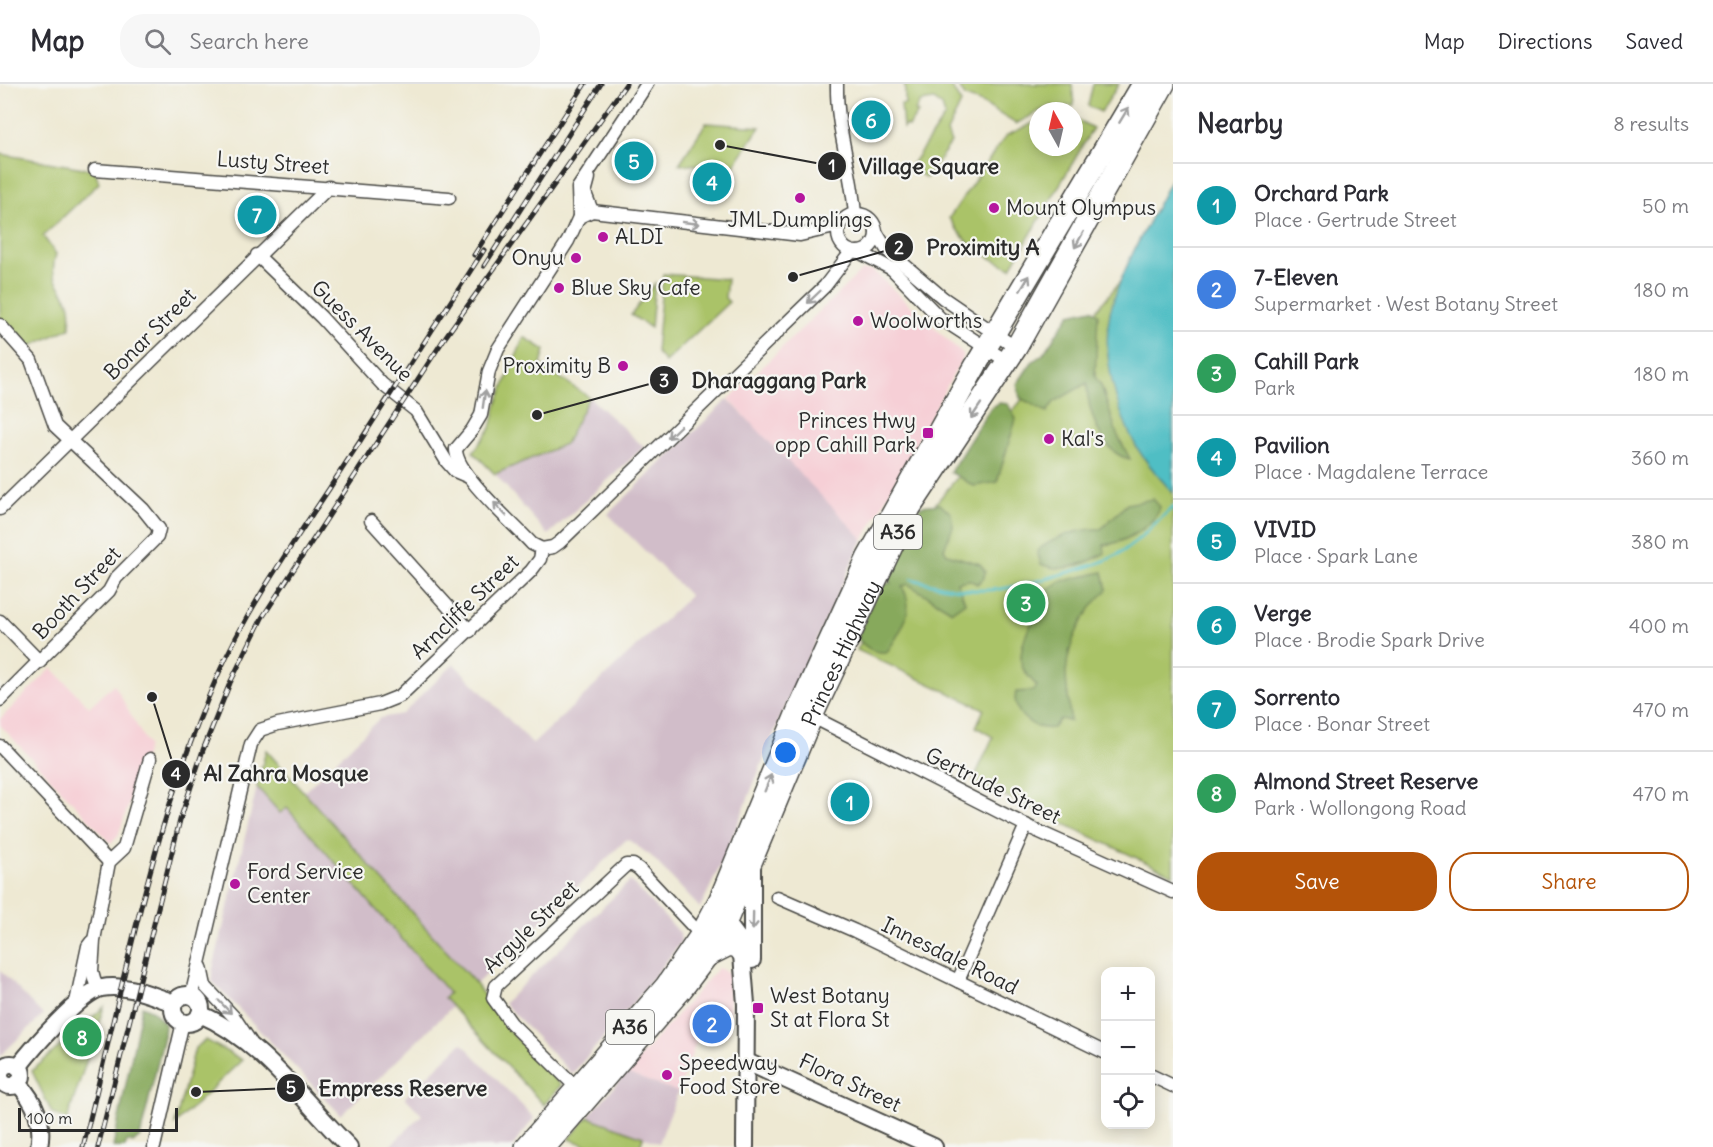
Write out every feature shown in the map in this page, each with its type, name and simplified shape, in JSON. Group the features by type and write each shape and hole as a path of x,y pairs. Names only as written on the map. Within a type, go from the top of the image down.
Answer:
{"highway":[{"name":"Princes Highway","path":"526,1147 582,1093 682,989 707,956 726,922 752,862 805,713 867,559 991,340 1143,84"},
{"name":"Princes Highway","path":"545,1147 582,1093 670,980 701,935 720,899 805,713 910,508 1012,355 1164,84"},
{"path":"707,956 729,945 738,947 742,952"}],"main road":[{"path":"746,1004 752,968 752,862"},
{"path":"720,899 726,922 741,942 746,1004 745,1147"},
{"path":"39,1147 41,1132 32,1100 10,1079 75,1007 98,989 110,987 146,993 174,1003"},
{"path":"174,1003 180,998 191,996 198,1002 200,1014"},
{"path":"174,1003 174,1015 183,1022 194,1020 200,1014"},
{"path":"200,1014 216,1021 256,1049 340,1144"},
{"name":"Flora Street","path":"747,1062 934,1147"}],"street":[{"path":"434,439 443,446 456,448 472,430 481,415 489,371 498,350 568,241 579,217 578,188 647,84"},
{"path":"837,84 840,131 853,185 855,215"},
{"path":"592,211 585,188 595,164"},
{"name":"Lusty Street","path":"95,170 449,198"},
{"name":"Bonar Street","path":"0,509 328,187"},
{"path":"579,217 592,211 800,235 839,226"},
{"path":"991,340 940,318 892,269 841,244 838,238 839,226 845,218 855,215 869,219 887,250 991,340 1012,355"},
{"path":"855,252 873,243 876,232"},
{"name":"Arncliffe Street","path":"191,996 250,744 260,730 380,704 400,696 531,571 540,559 542,549 553,547 568,534 825,286 855,252"},
{"name":"Guess Avenue","path":"257,255 321,317 382,384 416,411 447,462 455,471 469,477"},
{"path":"0,325 32,360 55,426 71,440"},
{"name":"Booth Street","path":"0,700 110,591 116,578 157,537 159,529 157,524 71,440"},
{"name":"Guess Avenue","path":"456,448 457,460 469,477 532,544 542,549"},
{"path":"372,521 470,631"},
{"path":"0,621 40,662"},
{"name":"Gertrude Street","path":"805,713 1026,825 1173,892"},
{"path":"0,746 110,862"},
{"path":"98,989 92,971 94,940 110,862 124,848 150,759"},
{"path":"958,981 1026,825"},
{"name":"Argyle Street","path":"582,1093 511,1023 494,998 496,986 626,865 636,866 701,935"},
{"name":"Innesdale Road","path":"777,897 1101,1051"},
{"path":"75,1007 88,945 94,940"},
{"path":"200,963 205,986 230,1012 256,1049"},
{"path":"154,1147 183,1022"},
{"path":"1155,1077 1173,1086"}],"shaded area":[{"path":"872,270 964,355 861,544 729,399 861,271"},
{"path":"589,397 644,447 548,535 495,474 565,444"},
{"path":"728,399 863,539 779,721 724,858 700,908 651,856 627,839 476,984 304,792 380,718 402,714 454,664 533,744 690,596 608,514"},
{"path":"52,668 89,707 114,684 148,746 118,836 111,843 0,725 0,719"},
{"path":"257,787 280,813 287,808 450,993 444,998 452,1007 341,1115 212,981 212,973"},
{"path":"630,881 680,933 681,942 637,999 572,1074 504,1003"},
{"path":"718,968 730,973 729,1033 703,1024 678,1092 626,1073"},
{"path":"0,970 43,1015 0,1056"},
{"path":"462,1043 534,1118 512,1147 389,1147 422,1115 405,1097"},
{"path":"626,1073 678,1092 659,1143 588,1117"}],"green space":[{"path":"905,84 950,84 961,103 947,132 951,143 926,178 910,167 945,116 942,106 934,100 920,102 915,111 918,113 908,127 906,125 903,128 901,104 905,104"},
{"path":"957,84 1072,84 1074,102 1029,102 1029,117 1016,124 982,103 965,97"},
{"path":"1093,84 1119,84 1101,112 1088,106"},
{"path":"706,123 760,127 733,167 679,164"},
{"path":"1083,123 1093,128 1083,145"},
{"path":"1029,125 1029,156 1077,156 1011,268 976,249 962,236 949,218 1007,135"},
{"path":"0,154 95,170 99,183 43,236 56,254 53,270 70,306 70,328 24,349 0,325"},
{"path":"663,274 727,279 725,298 729,302 665,362 656,352"},
{"path":"1123,278 1110,312 1109,349 1136,446 1173,493 1173,875 973,781 993,737 976,727 984,709 857,650 917,526"},
{"path":"655,283 651,328 631,315"},
{"path":"1092,309 1098,314 1095,377 1101,385 1117,434 1130,459 1111,449 1104,440 1093,417 1087,383 1054,402 1047,412 1020,398 1017,384 1032,362 1043,354 1070,314"},
{"path":"524,337 545,350 541,365 589,397 565,444 495,474 473,452 491,428 497,403"},
{"path":"999,403 1008,404 1016,419 997,482 974,486 950,472 991,407"},
{"path":"1153,499 1160,507 1152,521 1128,538 1104,545 1105,553 1082,564 1065,568 1041,564 1037,551 1044,546 1076,532 1101,529 1127,504"},
{"path":"939,504 951,513 953,527 944,549 947,554 980,564 985,571 984,578 977,584 970,580 957,582 965,602 952,611 908,584 902,587 908,604 905,621 897,637 887,652 870,649 857,638 880,584 891,583 886,572 921,506"},
{"path":"1103,572 1107,590 1084,617 1067,661 1066,679 1070,721 1060,719 1053,728 1038,727 1025,719 1015,700 1016,692 1033,691 1037,686 1023,669 1021,652 1028,630 1041,612 1042,592 1062,581"},
{"path":"266,750 476,984 505,1026 561,1085 544,1105 444,998 449,993 287,808 280,813 257,787"},
{"path":"142,1006 153,1011 165,1024 164,1036 140,1137 133,1143 127,1141 125,1147 113,1147"},
{"path":"104,1007 67,1120 52,1113 32,1071"},
{"path":"206,1040 242,1060 175,1124 195,1048"},
{"path":"588,1117 643,1137 640,1147 591,1147 569,1139"}],"water":[{"path":"1173,175 1173,493 1136,446 1122,416 1112,381 1107,346 1110,313 1121,279"}],"waterway":[{"path":"912,579 952,588 984,590 1017,586 1056,576 1113,557 1137,540 1173,507"}],"railway":[{"path":"474,255 585,84"},
{"path":"484,266 601,84"},
{"path":"98,1147 180,820 203,750 230,683 262,618 446,336 626,84"},
{"path":"83,1147 156,849 194,733 217,677 241,628 269,581 484,250"}],"place":[{"name":"Verge","path":"871,120"},
{"name":"Village Square","path":"720,145"},
{"name":"VIVID","path":"634,161"},
{"name":"Pavilion","path":"712,182"},
{"name":"JML Dumplings","path":"800,198"},
{"name":"Mount Olympus","path":"994,208"},
{"name":"Sorrento","path":"257,215"},
{"name":"ALDI","path":"603,237"},
{"name":"Onyu","path":"576,258"},
{"name":"Proximity A","path":"793,277"},
{"name":"Blue Sky Cafe","path":"559,288"},
{"name":"Woolworths","path":"858,321"},
{"name":"Proximity B","path":"623,366"},
{"name":"Dharaggang Park","path":"537,415"},
{"name":"Princes Hwy opp Cahill Park","path":"928,433"},
{"name":"Kal's","path":"1049,439"},
{"name":"Cahill Park","path":"1026,603"},
{"name":"Al Zahra Mosque","path":"152,697"},
{"name":"Orchard Park","path":"850,802"},
{"name":"Ford Service Center","path":"235,884"},
{"name":"West Botany St at Flora St","path":"758,1008"},
{"name":"7-Eleven","path":"712,1024"},
{"name":"Almond Street Reserve","path":"82,1037"},
{"name":"Speedway Food Store","path":"667,1075"},
{"name":"Empress Reserve","path":"196,1092"}]}
